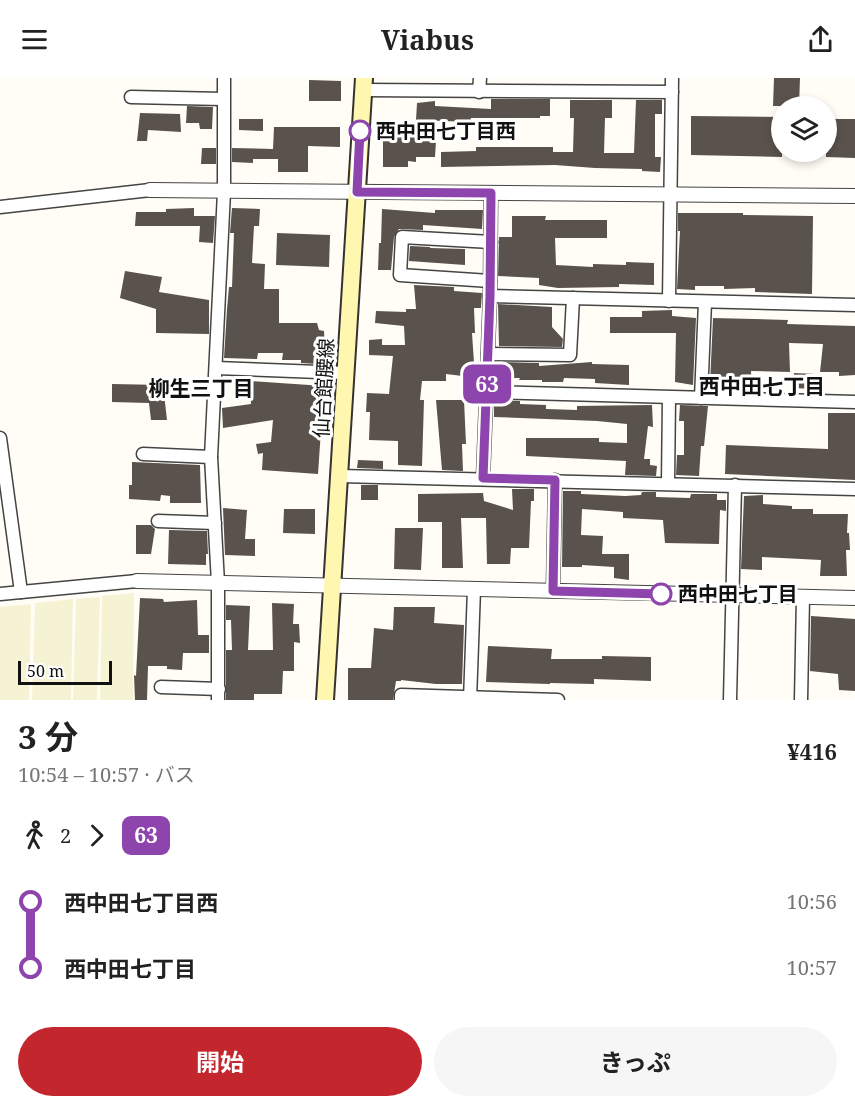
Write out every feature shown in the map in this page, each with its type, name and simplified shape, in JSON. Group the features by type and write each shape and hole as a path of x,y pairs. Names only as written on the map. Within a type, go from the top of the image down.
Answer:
{"main road":[{"name":"仙台館腰線","path":"325,700 364,84"}],"street":[{"path":"161,687 219,694 218,583 211,457 224,192 224,78"},
{"path":"479,92 480,78"},
{"path":"669,301 672,78"},
{"path":"364,84 479,92 672,92"},
{"path":"131,97 223,99"},
{"path":"0,207 150,190 855,196"},
{"path":"483,478 490,296 491,193"},
{"path":"490,281 400,275 402,237 491,242"},
{"path":"490,296 855,305"},
{"path":"488,354 570,355 573,298"},
{"path":"701,398 705,302"},
{"path":"216,368 345,373"},
{"path":"487,392 855,402"},
{"path":"668,483 669,398"},
{"path":"0,438 21,592"},
{"path":"143,454 211,457"},
{"path":"340,476 855,489"},
{"path":"553,591 555,480"},
{"path":"730,700 735,485"},
{"path":"158,521 215,523"},
{"path":"0,594 137,582 855,598"},
{"path":"470,698 474,590"},
{"path":"801,700 803,597"},
{"path":"401,700 401,696 558,700"}],"shaded area":[{"path":"134,593 133,700 100,700 102,596"},
{"path":"100,597 97,700 73,700 76,599"},
{"path":"73,599 71,700 32,700 35,603"},
{"path":"31,604 29,700 0,700 0,607"}],"building":[{"path":"774,78 800,78 799,96 773,96"},
{"path":"309,80 341,81 341,101 309,101"},
{"path":"491,99 550,99 550,116 471,118 470,122 416,120 417,103 435,101 435,106 491,109"},
{"path":"570,100 612,100 612,118 605,118 604,153 634,153 636,100 662,100 662,114 655,114 655,157 661,157 660,172 555,165 441,167 441,152 476,151 476,147 553,147 553,152 573,152 574,118 570,118"},
{"path":"187,106 213,107 212,129 200,129 199,123 186,123"},
{"path":"140,113 180,114 181,132 148,130 147,141 137,141"},
{"path":"691,116 771,117 771,157 691,155"},
{"path":"239,119 263,119 263,131 239,130"},
{"path":"837,119 855,119 855,158 837,157"},
{"path":"383,126 414,126 415,140 436,141 435,157 416,157 416,162 408,161 408,167 383,167"},
{"path":"274,127 340,127 340,147 308,146 308,172 278,172 278,159 253,159 253,163 232,162 232,148 273,149"},
{"path":"202,148 216,148 216,164 201,164"},
{"path":"194,208 194,216 215,216 213,243 199,242 200,226 135,226 136,212 166,212 166,209"},
{"path":"232,208 260,209 259,226 254,226 252,263 265,264 264,289 279,289 279,323 317,323 319,330 324,331 325,352 317,351 317,364 301,363 301,360 282,360 283,353 258,353 257,359 224,358 229,287 232,287 234,233 230,233"},
{"path":"382,209 435,213 435,210 483,210 482,229 423,225 423,230 399,229 394,237 391,270 378,270"},
{"path":"678,213 813,216 812,294 755,292 755,288 724,289 724,286 695,286 695,290 677,289 680,231 678,231"},
{"path":"512,216 546,216 545,220 607,220 607,238 555,238 556,265 593,267 593,264 654,263 654,285 619,284 619,287 558,288 539,285 539,278 498,276 499,237 512,237"},
{"path":"277,233 330,235 329,267 276,265"},
{"path":"410,246 465,249 465,265 409,261"},
{"path":"125,271 162,277 159,292 209,300 209,334 156,333 156,309 120,298"},
{"path":"414,285 454,287 454,291 482,293 481,308 474,308 475,333 472,333 474,363 479,363 479,378 446,374 446,381 422,381 420,400 424,400 422,466 398,465 398,441 369,440 370,412 366,412 367,393 389,394 393,356 369,355 369,340 382,339 382,345 405,345 404,326 375,323 376,311 406,312 406,309 416,309"},
{"path":"498,304 552,307 552,327 563,339 562,347 499,346"},
{"path":"672,310 672,316 696,318 693,385 675,382 676,333 610,333 610,317 642,317 642,311"},
{"path":"713,318 788,320 787,324 855,326 855,375 839,376 839,372 820,372 823,344 789,343 790,372 751,371 752,391 731,389 730,385 710,384"},
{"path":"496,362 539,363 539,366 592,362 592,364 629,365 629,385 595,383 595,379 564,378 563,382 542,382 542,380 519,380 520,378 495,378"},
{"path":"794,373 815,374 814,389 793,388"},
{"path":"250,381 324,386 318,474 262,470 263,453 258,454 256,444 271,442 273,420 223,428 222,408 251,404"},
{"path":"112,384 163,385 167,420 151,420 149,403 112,402"},
{"path":"436,400 464,400 466,444 462,444 463,471 442,470"},
{"path":"494,400 546,405 546,409 577,410 577,406 652,405 653,427 648,426 644,459 650,459 650,465 657,466 656,476 625,475 626,461 526,456 526,438 599,438 599,442 627,443 627,424 494,417"},
{"path":"680,405 708,406 704,446 701,446 699,476 676,475 677,455 684,455 684,421 679,421"},
{"path":"828,413 855,413 855,480 725,474 726,445 828,449"},
{"path":"358,460 383,461 383,469 357,468"},
{"path":"132,462 200,465 201,503 170,503 170,496 161,495 160,501 129,499 129,485 132,485"},
{"path":"361,485 378,485 378,500 361,500"},
{"path":"512,489 534,489 534,501 531,501 529,548 511,548 510,564 487,564 486,518 461,518 463,568 442,568 442,522 418,522 418,494 483,493 484,501 513,510"},
{"path":"563,491 625,496 656,492 656,497 690,498 691,494 717,494 717,500 726,500 726,511 720,510 719,544 665,543 663,520 623,518 623,512 582,509 581,535 603,536 602,554 629,554 629,580 614,578 614,567 582,565 582,567 562,567"},
{"path":"763,495 763,504 792,506 792,509 813,509 813,514 848,514 847,533 849,533 850,550 846,550 847,576 820,576 821,560 762,557 762,570 741,569 744,496"},
{"path":"223,508 247,510 245,539 255,539 255,556 225,555"},
{"path":"284,509 315,509 315,534 283,533"},
{"path":"136,525 151,525 155,529 151,554 136,554"},
{"path":"395,528 423,528 421,570 394,569"},
{"path":"169,530 207,531 206,565 168,564"},
{"path":"140,598 163,599 164,602 197,600 198,635 209,635 209,653 183,653 182,670 167,669 167,666 148,666 147,700 135,700 134,675 136,676"},
{"path":"272,603 294,604 293,624 299,624 300,643 294,642 294,671 283,671 282,694 254,694 254,700 226,700 226,650 232,650 231,620 226,620 226,605 250,606 248,650 273,650"},
{"path":"394,607 435,607 434,623 464,625 462,684 401,680 396,681 393,700 348,700 348,668 371,668 374,628 393,630"},
{"path":"811,616 855,619 855,691 839,690 838,674 810,671"},
{"path":"488,646 552,649 551,659 602,659 602,656 651,657 651,681 594,679 594,684 486,682"}],"bus line":[{"name":"63","path":"360,131 357,192 491,193 490,296 483,478 555,480 553,591 661,594"}],"place":[{"name":"西中田七丁目西","path":"360,131"},
{"name":"西中田七丁目","path":"661,594"}],"district":[{"name":"西中田七丁目","path":"762,387"},
{"name":"柳生三丁目","path":"201,389"}]}
